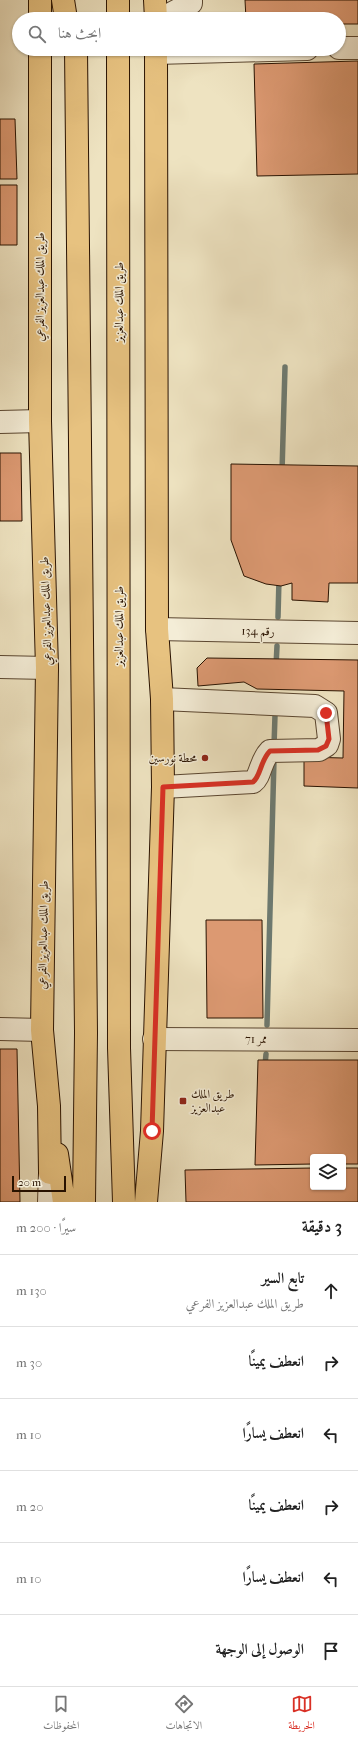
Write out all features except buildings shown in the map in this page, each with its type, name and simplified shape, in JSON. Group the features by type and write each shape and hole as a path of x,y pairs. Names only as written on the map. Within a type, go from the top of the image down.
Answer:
{"main road":[{"path":"40,0 40,12"},
{"path":"63,0 65,12"},
{"path":"75,0 75,12"},
{"path":"118,0 118,12"},
{"path":"155,0 156,12"},
{"name":"طريق الملك عبدالعزيز الفرعي","path":"40,56 40,421 47,668 42,1030 49,1106 50,1173"},
{"path":"71,56 76,84"},
{"path":"76,56 86,1033 84,1202"},
{"name":"طريق الملك عبدالعزيز","path":"118,56 119,1048 124,1202"},
{"path":"146,1202 152,1131 163,787 162,699 157,629 156,56"},
{"path":"49,1106 64,1202"}],"street":[{"path":"174,12 190,3 191,0"},
{"path":"346,48 358,48"},
{"path":"0,422 40,421"},
{"name":"رقم 134","path":"157,629 358,633"},
{"path":"0,666 47,668"},
{"path":"162,699 315,706 326,713 329,739 326,746 318,750 278,750 264,757 258,778 253,782 163,787"},
{"path":"0,1029 42,1030"},
{"name":"ممر 71","path":"154,1039 358,1040"},
{"path":"152,1131 158,1202"},
{"path":"49,1202 50,1173"}],"waterway":[{"path":"282,472 285,367"},
{"path":"278,617 279,579"},
{"path":"276,666 277,646"},
{"path":"274,746 275,715"},
{"path":"267,1025 274,759"},
{"path":"265,1066 266,1054"}],"place":[{"name":"محطة نورسين","path":"205,758"},
{"name":"طريق الملك عبدالعزيز","path":"183,1101"}],"route":[{"path":"152,1131 163,787 253,782 258,778 260,765 264,757 270,751 318,750 326,746 329,739 326,713"}]}
